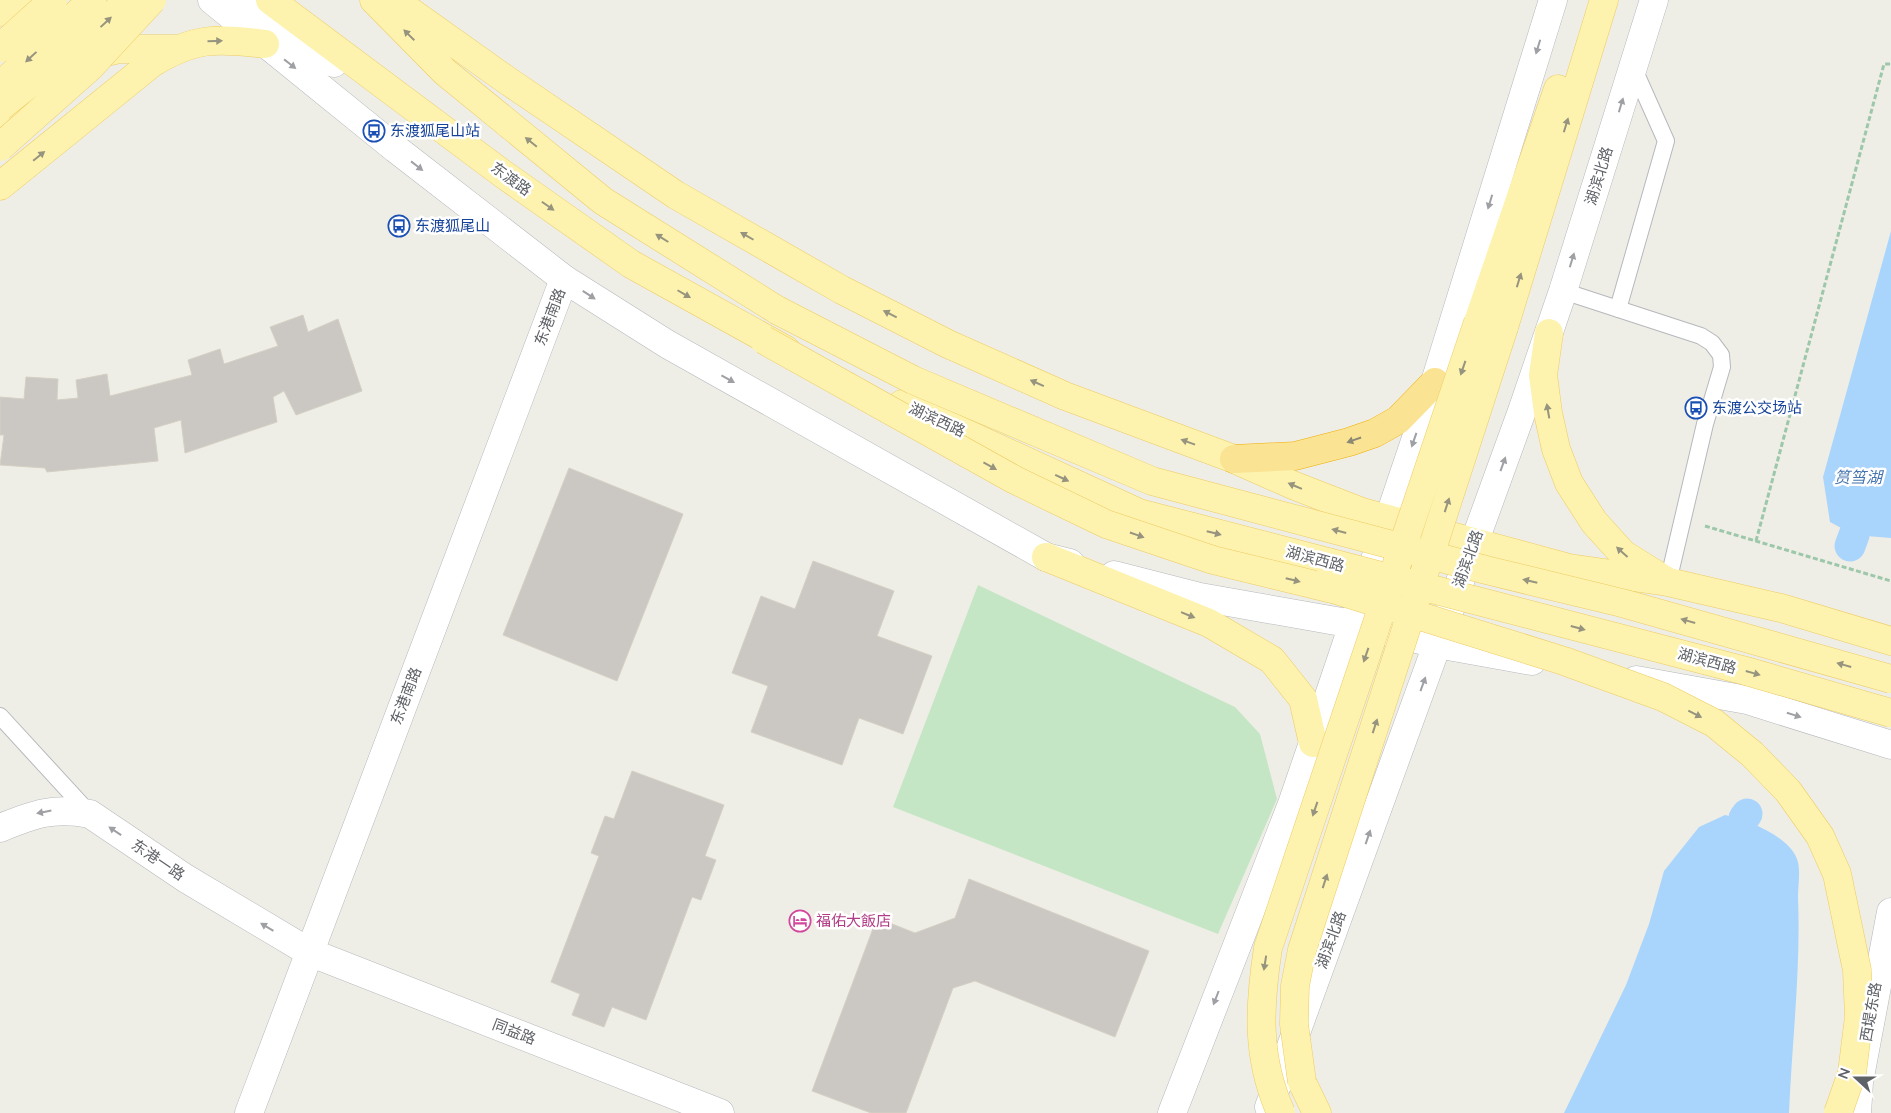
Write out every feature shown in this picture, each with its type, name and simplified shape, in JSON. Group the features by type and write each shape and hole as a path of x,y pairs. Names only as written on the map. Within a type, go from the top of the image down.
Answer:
{"highway":[{"path":"1234,459 1295,456 1375,433 1398,420 1434,382"}],"main road":[{"path":"0,4 4,0"},
{"path":"0,48 53,0"},
{"path":"0,86 92,0"},
{"path":"0,108 101,26 128,0"},
{"path":"0,147 90,66 152,0"},
{"path":"212,0 265,44 564,279 667,344 1046,557 1209,623 1272,660 1303,699 1313,743"},
{"path":"240,0 503,174"},
{"name":"东渡路","path":"270,0 503,174 631,264 764,340"},
{"name":"湖滨西路","path":"374,0 445,72 602,201 777,310 913,380 1152,481 1476,568 1622,603 1891,679"},
{"path":"394,0 508,81 676,195 842,290 948,344 1065,396 1234,459 1303,490 1362,512 1569,568 1668,582 1781,608 1891,641"},
{"path":"1172,1113 1313,743 1434,382 1553,0"},
{"path":"1281,1113 1269,1087 1261,1044 1261,994 1268,948 1589,0"},
{"path":"1317,1113 1302,1082 1294,1024 1296,986 1302,950 1504,327 1604,0"},
{"name":"湖滨北路","path":"1267,1113 1343,909 1549,332 1654,0"},
{"path":"0,12 8,8 26,8 45,16 74,41 76,57 65,71"},
{"path":"0,186 152,63 176,49 204,41 235,40 265,44"},
{"path":"0,124 65,71 89,56 119,49 176,49"},
{"name":"东港南路","path":"249,1113 564,279"},
{"path":"1549,332 1543,375 1545,394 1556,449 1569,483 1594,522 1622,554 1668,582"},
{"path":"764,340 1015,480 1106,524 1212,560 1336,590 1564,661 1663,697 1714,723 1752,754 1788,792 1820,836 1837,874 1857,970 1859,1017 1852,1073 1838,1113"},
{"name":"湖滨西路","path":"764,340 1139,513 1746,671 1891,713"},
{"path":"1046,557 1200,597 1353,624 1437,644 1747,700 1891,745"},
{"path":"1850,732 1884,752 1891,762"},
{"name":"东港一路","path":"0,828 47,811 72,811 90,814 184,878 309,952"},
{"path":"1266,865 1265,893 1273,912 1287,921 1302,925 1321,921 1343,909"},
{"name":"西堤东路","path":"1857,1113 1861,1073 1891,912"},
{"name":"同益路","path":"309,952 720,1113"}],"lane":[{"path":"1618,308 1666,141 1633,67"},
{"path":"1563,290 1701,336 1712,343 1721,355 1722,367 1705,424 1668,582"},
{"path":"0,716 90,814"}],"path":[{"path":"1756,541 1884,64 1891,64"},
{"path":"1683,519 1891,581"}],"green space":[{"path":"978,585 1235,707 1260,734 1277,799 1218,934 893,807"}],"water":[{"name":"筼筜湖","path":"1891,231 1891,538 1854,535 1830,522 1823,477"},
{"path":"1725,815 1744,820 1776,836 1792,851 1798,863 1799,924 1789,1113 1564,1113 1626,985 1649,924 1664,871 1699,827"}],"building":[{"path":"303,315 308,332 338,319 362,391 296,415 284,391 273,397 277,422 185,453 181,420 154,428 158,461 47,472 45,468 0,465 4,435 0,435 0,397 24,399 26,377 58,379 57,400 78,398 76,380 107,374 110,396 192,375 188,360 220,349 224,364 278,346 270,327"},
{"path":"569,468 683,514 617,681 503,635"},
{"path":"813,561 894,591 877,636 932,656 903,734 859,718 842,765 751,732 768,686 732,673 761,596 795,609"},
{"path":"632,771 724,805 705,856 716,860 701,900 692,897 646,1020 612,1007 604,1027 572,1015 580,994 551,982 599,856 591,853 605,816 614,819"},
{"path":"969,879 1149,951 1115,1037 975,981 953,988 906,1113 871,1113 812,1091 877,918 915,933 955,918"}],"waterway":[{"path":"1850,546 1854,535"},
{"path":"1744,818 1747,814"}],"place":[{"name":"东渡狐尾山站","path":"374,131"},
{"name":"东渡狐尾山","path":"399,226"},
{"name":"东渡公交场站","path":"1696,408"},
{"name":"福佑大飯店","path":"800,921"}]}
